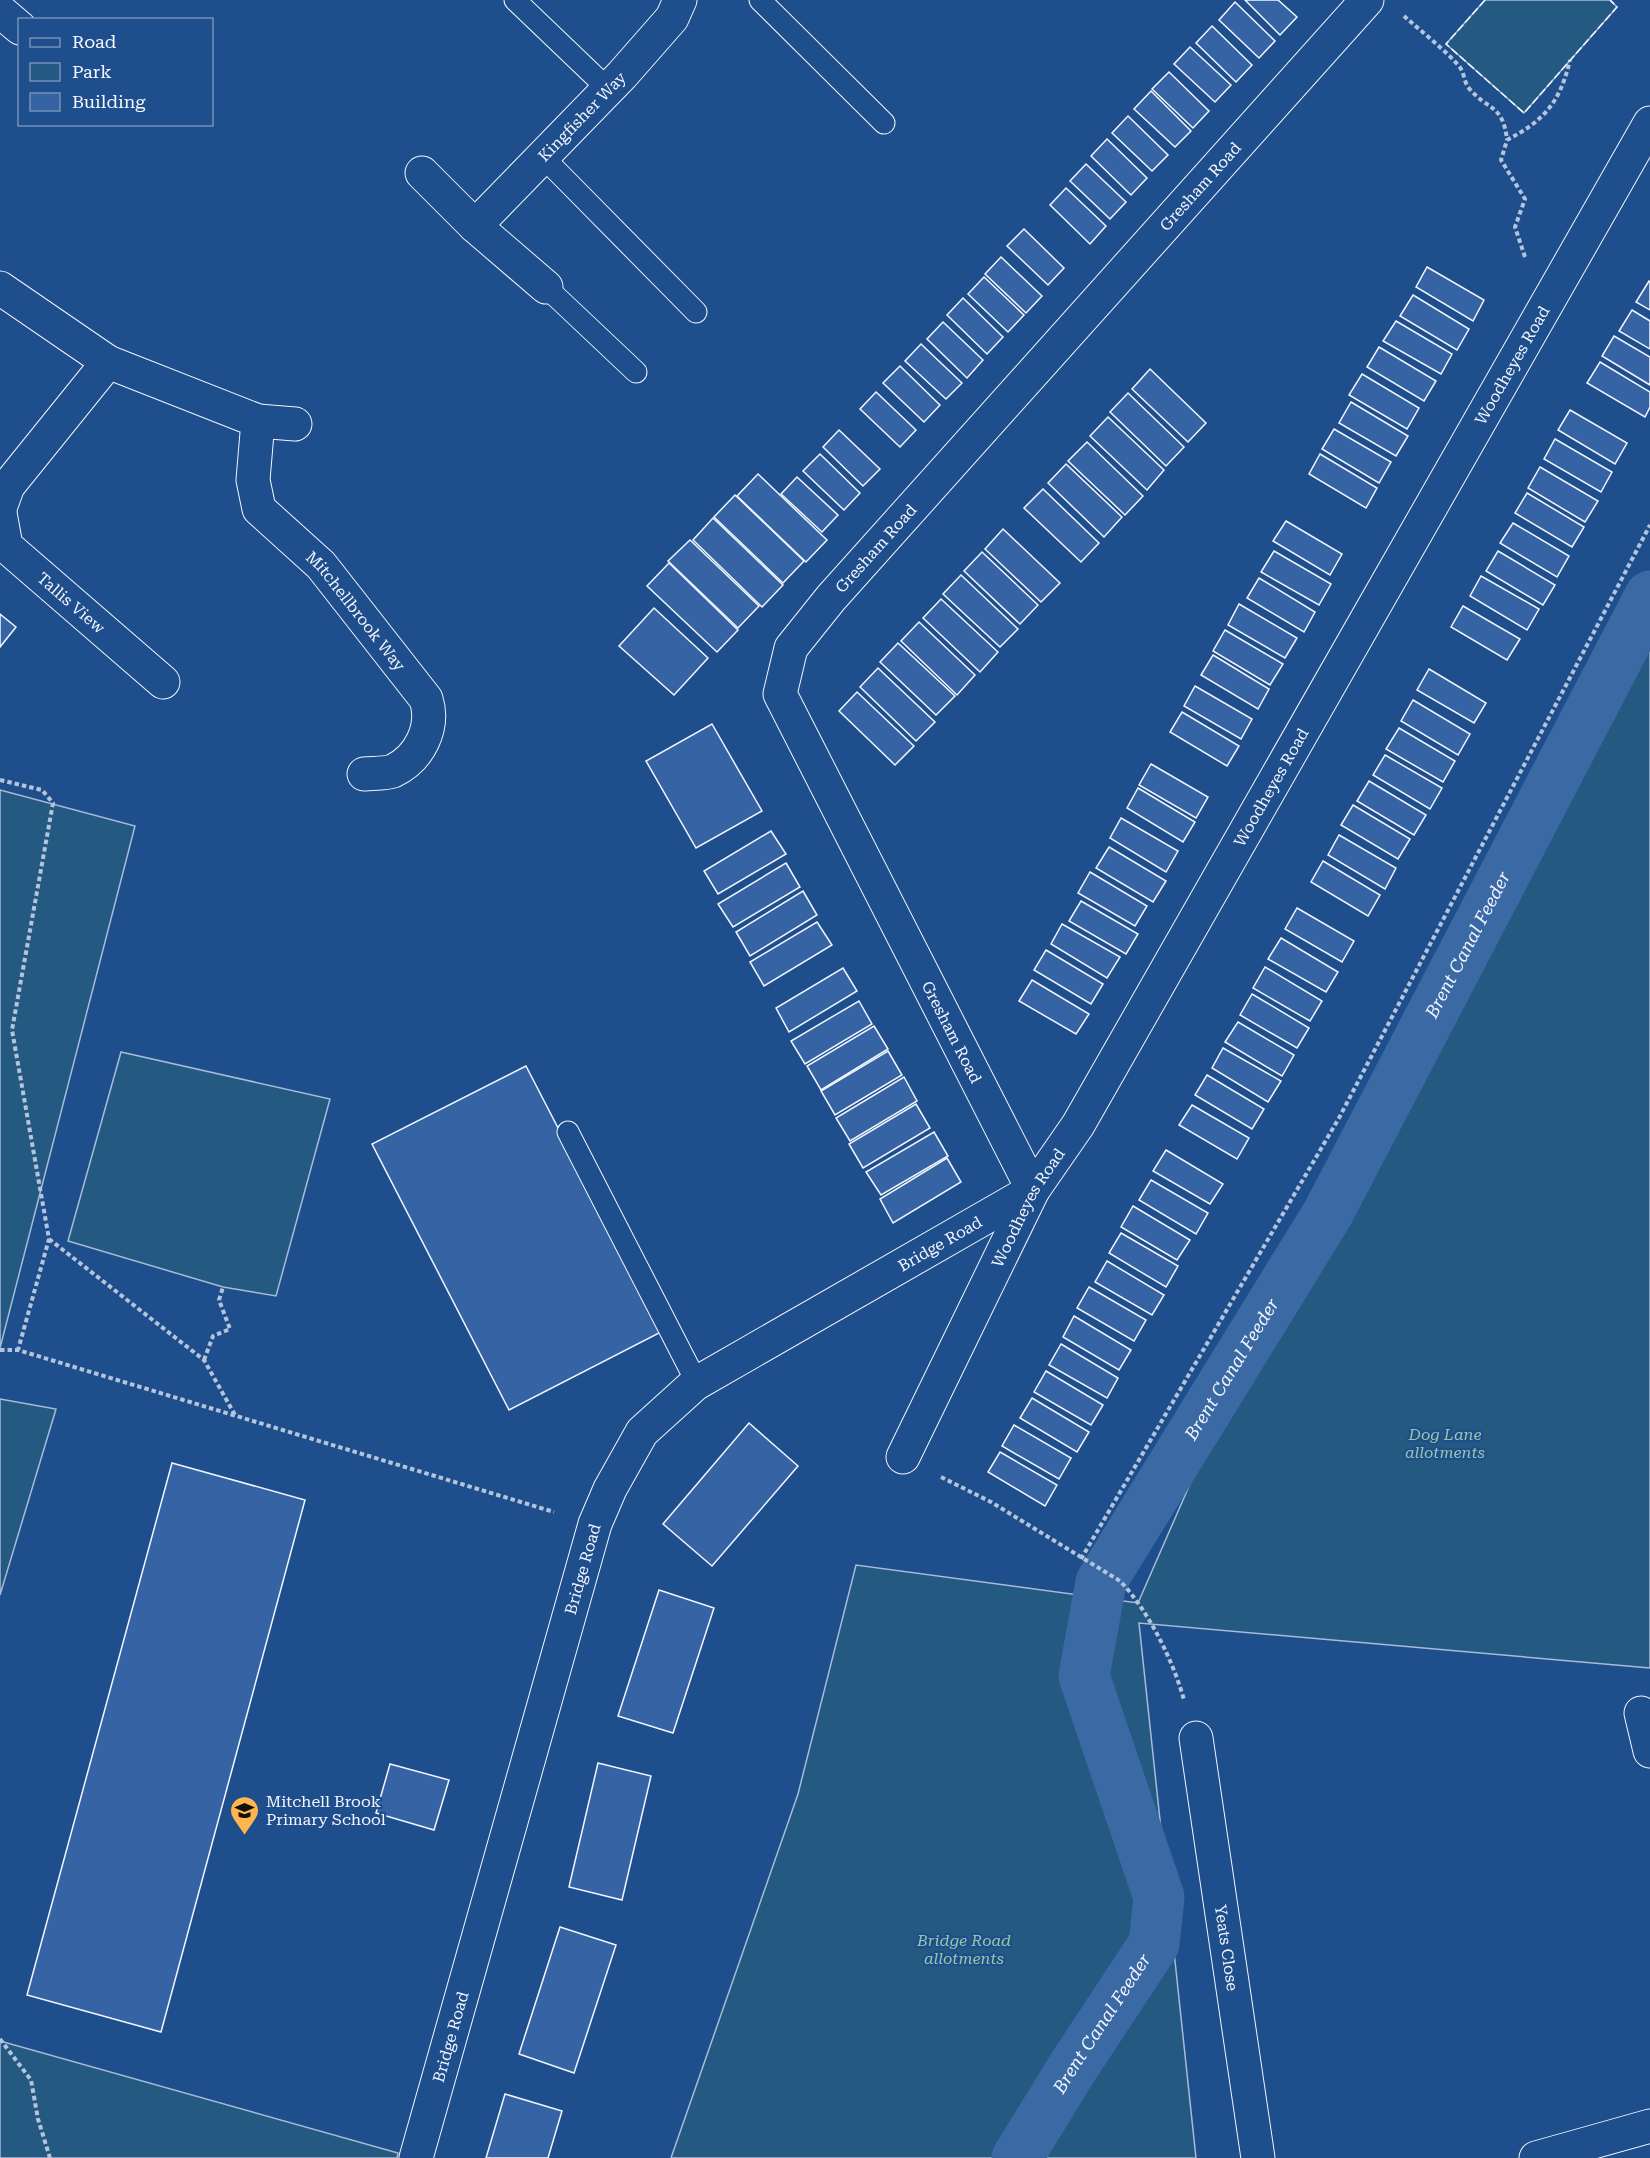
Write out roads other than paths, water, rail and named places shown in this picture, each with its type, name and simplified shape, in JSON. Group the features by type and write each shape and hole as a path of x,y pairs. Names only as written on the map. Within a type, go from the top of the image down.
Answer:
{"street":[{"name":"Kingfisher Way","path":"475,226 608,89 672,18 680,0"},
{"name":"Gresham Road","path":"1033,1190 780,694 791,648 831,598 1367,0"},
{"path":"0,11 18,26"},
{"name":"Woodheyes Road","path":"903,1457 1033,1190 1078,1125 1650,123"},
{"path":"422,173 475,226 546,287"},
{"path":"0,288 108,362 258,421 295,424"},
{"path":"0,508 8,486 108,362"},
{"name":"Mitchellbrook Way","path":"258,421 253,480 259,509 321,565 426,699 431,713 430,726 411,758 387,772 364,774"},
{"name":"Tallis View","path":"0,513 6,546 163,682"},
{"name":"Bridge Road","path":"416,2158 595,1524 610,1489 642,1432 697,1383 1033,1190"},
{"path":"1641,1713 1650,1750"},
{"name":"Yeats Close","path":"1196,1738 1258,2158"},
{"path":"1536,2158 1650,2126"}],"lane":[{"path":"515,0 608,89"},
{"path":"760,0 884,123"},
{"path":"543,157 696,312"},
{"path":"546,287 636,372"},
{"path":"568,1132 697,1383"}],"waterway":[{"name":"Brent Canal Feeder","path":"1017,2158 1073,2067 1154,1944 1159,1897 1084,1676 1101,1582 1328,1213 1650,596"}],"place":[{"name":"Mitchell Brook Primary School","path":"245,1836"}],"park label":[{"name":"Dog Lane allotments","path":"1445,1443"},
{"name":"Bridge Road allotments","path":"964,1949"}]}
